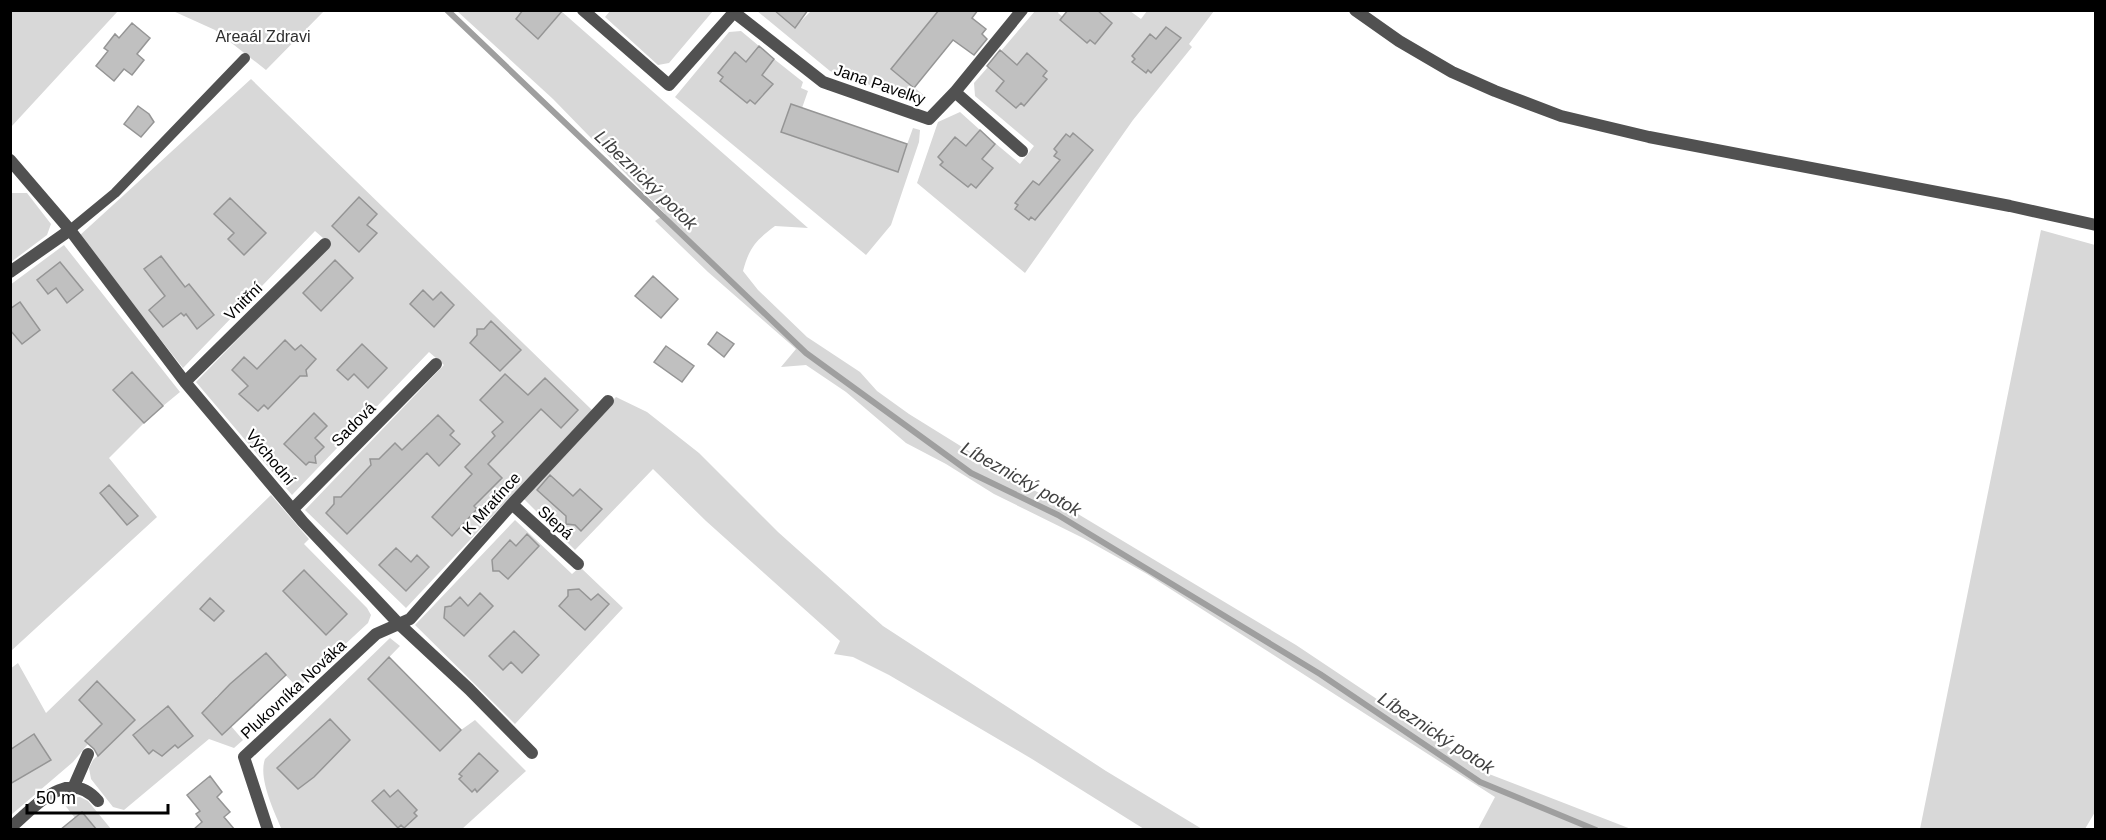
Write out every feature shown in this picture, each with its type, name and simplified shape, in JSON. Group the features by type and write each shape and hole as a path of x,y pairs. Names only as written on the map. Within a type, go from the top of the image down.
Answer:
{"street":[{"path":"583,10 669,85 736,12"},
{"name":"Jana Pavelky","path":"736,12 823,82 929,119 955,92 1023,10"},
{"path":"1355,10 1399,41 1452,72 1495,92 1561,116 1648,137 2010,206 2096,225"},
{"path":"955,92 1022,151"},
{"name":"Východní","path":"10,160 69,230 185,382 293,508 398,623 469,689 532,753"},
{"path":"10,272 69,230"},
{"name":"Vnitřní","path":"185,382 325,244"},
{"name":"Sadová","path":"293,508 436,364"},
{"name":"K Mratínce","path":"398,623 411,619 512,504 608,401"},
{"name":"Slepá","path":"512,504 578,564"},
{"name":"Plukovníka Nováka","path":"268,830 243,757 376,634 398,623"},
{"path":"74,786 88,754"},
{"path":"10,828 54,791 74,786 90,792 98,801"}],"lane":[{"path":"69,230 115,193 245,58"}],"green space":[{"path":"10,11 118,11 11,127"},
{"name":"Areaál Zdravi","path":"173,11 324,11 266,70 215,30"},
{"path":"457,11 561,11 808,228 775,226 754,245 743,271 758,290 807,337 860,372 877,391 909,414 1017,481 1078,514 1296,645 1489,774 1631,829 1478,829 1495,797 1147,574 1083,538 994,494 946,464 906,443 846,392 806,365 781,367 796,349 708,272 655,221 665,214 553,99"},
{"path":"610,11 713,11 669,63 658,65 605,17"},
{"path":"757,11 774,11 794,28 811,11 939,11 891,68 927,98 918,101 909,99 830,71"},
{"path":"1035,11 1059,11 1058,13 1063,17 1060,20 1087,43 1090,40 1095,44 1112,23 1100,11 1130,11 1141,19 1147,11 1214,11 1189,44 1192,47 1133,120 1025,273 917,183 938,122 960,112 980,130 968,143 968,148 955,137 938,157 943,162 941,165 968,187 971,184 976,188 993,168 979,157 984,156 995,143 1020,164 1034,146 975,96 974,83 988,67 1000,78 1006,79 996,91 1016,108 1021,103 1024,105 1046,79 1043,76 1047,71 1027,53 1015,68 1001,51"},
{"path":"741,31 759,46 748,59 749,64 734,53 718,73 723,77 720,81 747,103 750,100 755,104 772,84 759,73 764,72 774,59 803,82 801,88 808,91 802,108 791,104 782,132 897,172 913,128 920,130 919,142 891,225 866,255 675,97 729,32"},
{"path":"251,79 592,410 406,608 305,510 444,365 429,352 292,495 196,382 330,244 315,231 183,368 79,236"},
{"path":"11,190 12,193 27,193 51,224 47,235 11,262"},
{"path":"2041,230 2095,245 2095,812 2085,829 1920,829"},
{"path":"64,245 180,392 163,406 132,373 114,390 144,423 109,458 157,517 11,651 10,285"},
{"path":"616,397 647,412 699,453 778,532 883,626 1106,771 1202,829 1144,829 1032,759 889,675 853,657 834,654 840,641 706,521 653,469 575,550 523,498"},
{"path":"271,495 309,539 304,544 367,608 371,615 368,623 298,688 265,654 216,697 231,726 243,740 234,748 209,739 124,810 113,807 91,779 89,768 93,760 135,720 97,682 79,700 102,724 85,741 88,744 73,762 11,815 10,669 18,663 46,713"},
{"path":"515,520 572,574 580,567 623,608 515,724 415,625"},
{"path":"390,638 400,646 368,679 440,751 475,720 526,771 462,829 282,830 265,785 263,767 265,759"},
{"path":"80,797 88,801 111,829 97,829 82,812 75,818 64,804 71,798"}],"building":[{"path":"523,10 563,10 538,39 516,19"},
{"path":"774,10 808,10 795,28"},
{"path":"939,10 978,10 972,18 986,29 982,34 987,39 974,55 953,40 914,88 891,69"},
{"path":"1068,10 1097,10 1112,23 1095,44 1090,40 1087,43 1060,20"},
{"path":"132,23 150,38 137,54 144,60 132,75 124,69 114,81 96,66 108,51 104,48 115,34 119,38"},
{"path":"1166,27 1181,38 1151,73 1148,70 1146,73 1132,62 1135,59 1132,56 1150,34 1156,39"},
{"path":"759,46 774,59 762,75 773,84 755,104 750,100 747,103 720,81 723,77 718,73 735,52 746,62"},
{"path":"1000,50 1017,65 1027,53 1047,71 1043,76 1047,79 1024,106 1021,103 1016,108 996,91 1004,81 987,66"},
{"path":"791,104 907,144 898,172 781,132"},
{"path":"138,106 149,114 154,122 141,137 124,124"},
{"path":"980,130 995,144 982,159 993,168 976,188 971,184 968,187 940,165 943,162 938,157 955,137 966,146"},
{"path":"1073,133 1093,150 1035,220 1031,217 1029,220 1015,209 1018,205 1015,203 1033,181 1039,185 1060,160 1054,156 1057,152 1054,149 1066,134 1070,137"},
{"path":"359,197 377,214 367,225 377,233 359,252 332,226"},
{"path":"230,198 266,233 244,255 228,239 234,233 214,214"},
{"path":"161,256 185,287 189,284 214,315 197,329 186,314 184,316 181,313 163,327 149,310 165,296 144,269"},
{"path":"335,260 353,278 321,311 303,293"},
{"path":"60,262 83,290 67,303 56,288 48,294 37,280"},
{"path":"653,276 678,299 661,318 635,296"},
{"path":"423,290 433,300 441,292 454,305 434,327 410,304"},
{"path":"20,302 40,330 22,344 10,330 10,309"},
{"path":"491,321 521,350 500,371 470,343 477,335 477,329 484,329"},
{"path":"717,332 734,344 724,357 708,344"},
{"path":"285,340 295,350 301,345 316,359 306,370 307,376 300,376 268,409 264,405 258,411 239,394 248,386 232,370 244,357 257,369"},
{"path":"362,344 387,368 368,388 354,374 348,380 337,370"},
{"path":"666,346 694,366 682,382 654,362"},
{"path":"132,372 163,406 144,423 113,390"},
{"path":"505,374 528,395 545,378 578,410 561,428 541,409 488,464 502,478 474,506 477,509 452,536 432,517 472,474 465,467 495,436 492,432 503,422 480,400"},
{"path":"314,413 327,426 315,438 324,447 315,456 316,463 309,462 306,465 284,444"},
{"path":"438,415 454,431 450,435 460,444 439,466 427,453 347,534 326,513 334,504 334,497 341,497 371,465 370,459 379,459 395,443 402,450"},
{"path":"550,475 573,496 580,489 602,509 581,531 575,525 566,524 566,516 537,490"},
{"path":"109,485 138,516 127,525 100,493"},
{"path":"527,534 539,546 508,579 499,571 493,571 492,560 510,540 516,546"},
{"path":"396,548 411,562 417,555 429,567 406,591 379,565"},
{"path":"304,570 347,614 326,635 283,591"},
{"path":"579,589 591,600 598,594 609,604 585,630 559,606 568,596 568,590"},
{"path":"480,593 493,606 464,636 444,618 445,607 451,606 460,597 468,606"},
{"path":"210,598 224,611 214,621 200,609"},
{"path":"514,631 539,655 522,673 511,662 503,670 489,656"},
{"path":"266,653 286,675 222,735 202,713 230,684"},
{"path":"389,657 461,730 440,751 368,679"},
{"path":"97,681 135,720 98,756 85,741 102,724 79,700"},
{"path":"168,706 193,736 178,748 175,745 162,756 153,750 149,754 133,735"},
{"path":"330,719 350,740 314,777 298,789 277,768"},
{"path":"34,734 51,760 10,784 10,750"},
{"path":"479,753 498,771 477,792 475,789 472,792 459,779 462,776 459,774"},
{"path":"210,776 222,792 217,797 230,812 224,817 235,830 193,830 202,822 196,814 200,811 187,795"},
{"path":"384,790 390,797 398,790 417,810 414,813 417,816 404,828 401,825 398,828 372,801"},
{"path":"82,812 97,830 60,830"}],"waterway":[{"name":"Líbeznický potok","path":"447,10 806,353 971,473 1058,515 1320,674 1480,782 1596,830"}]}
